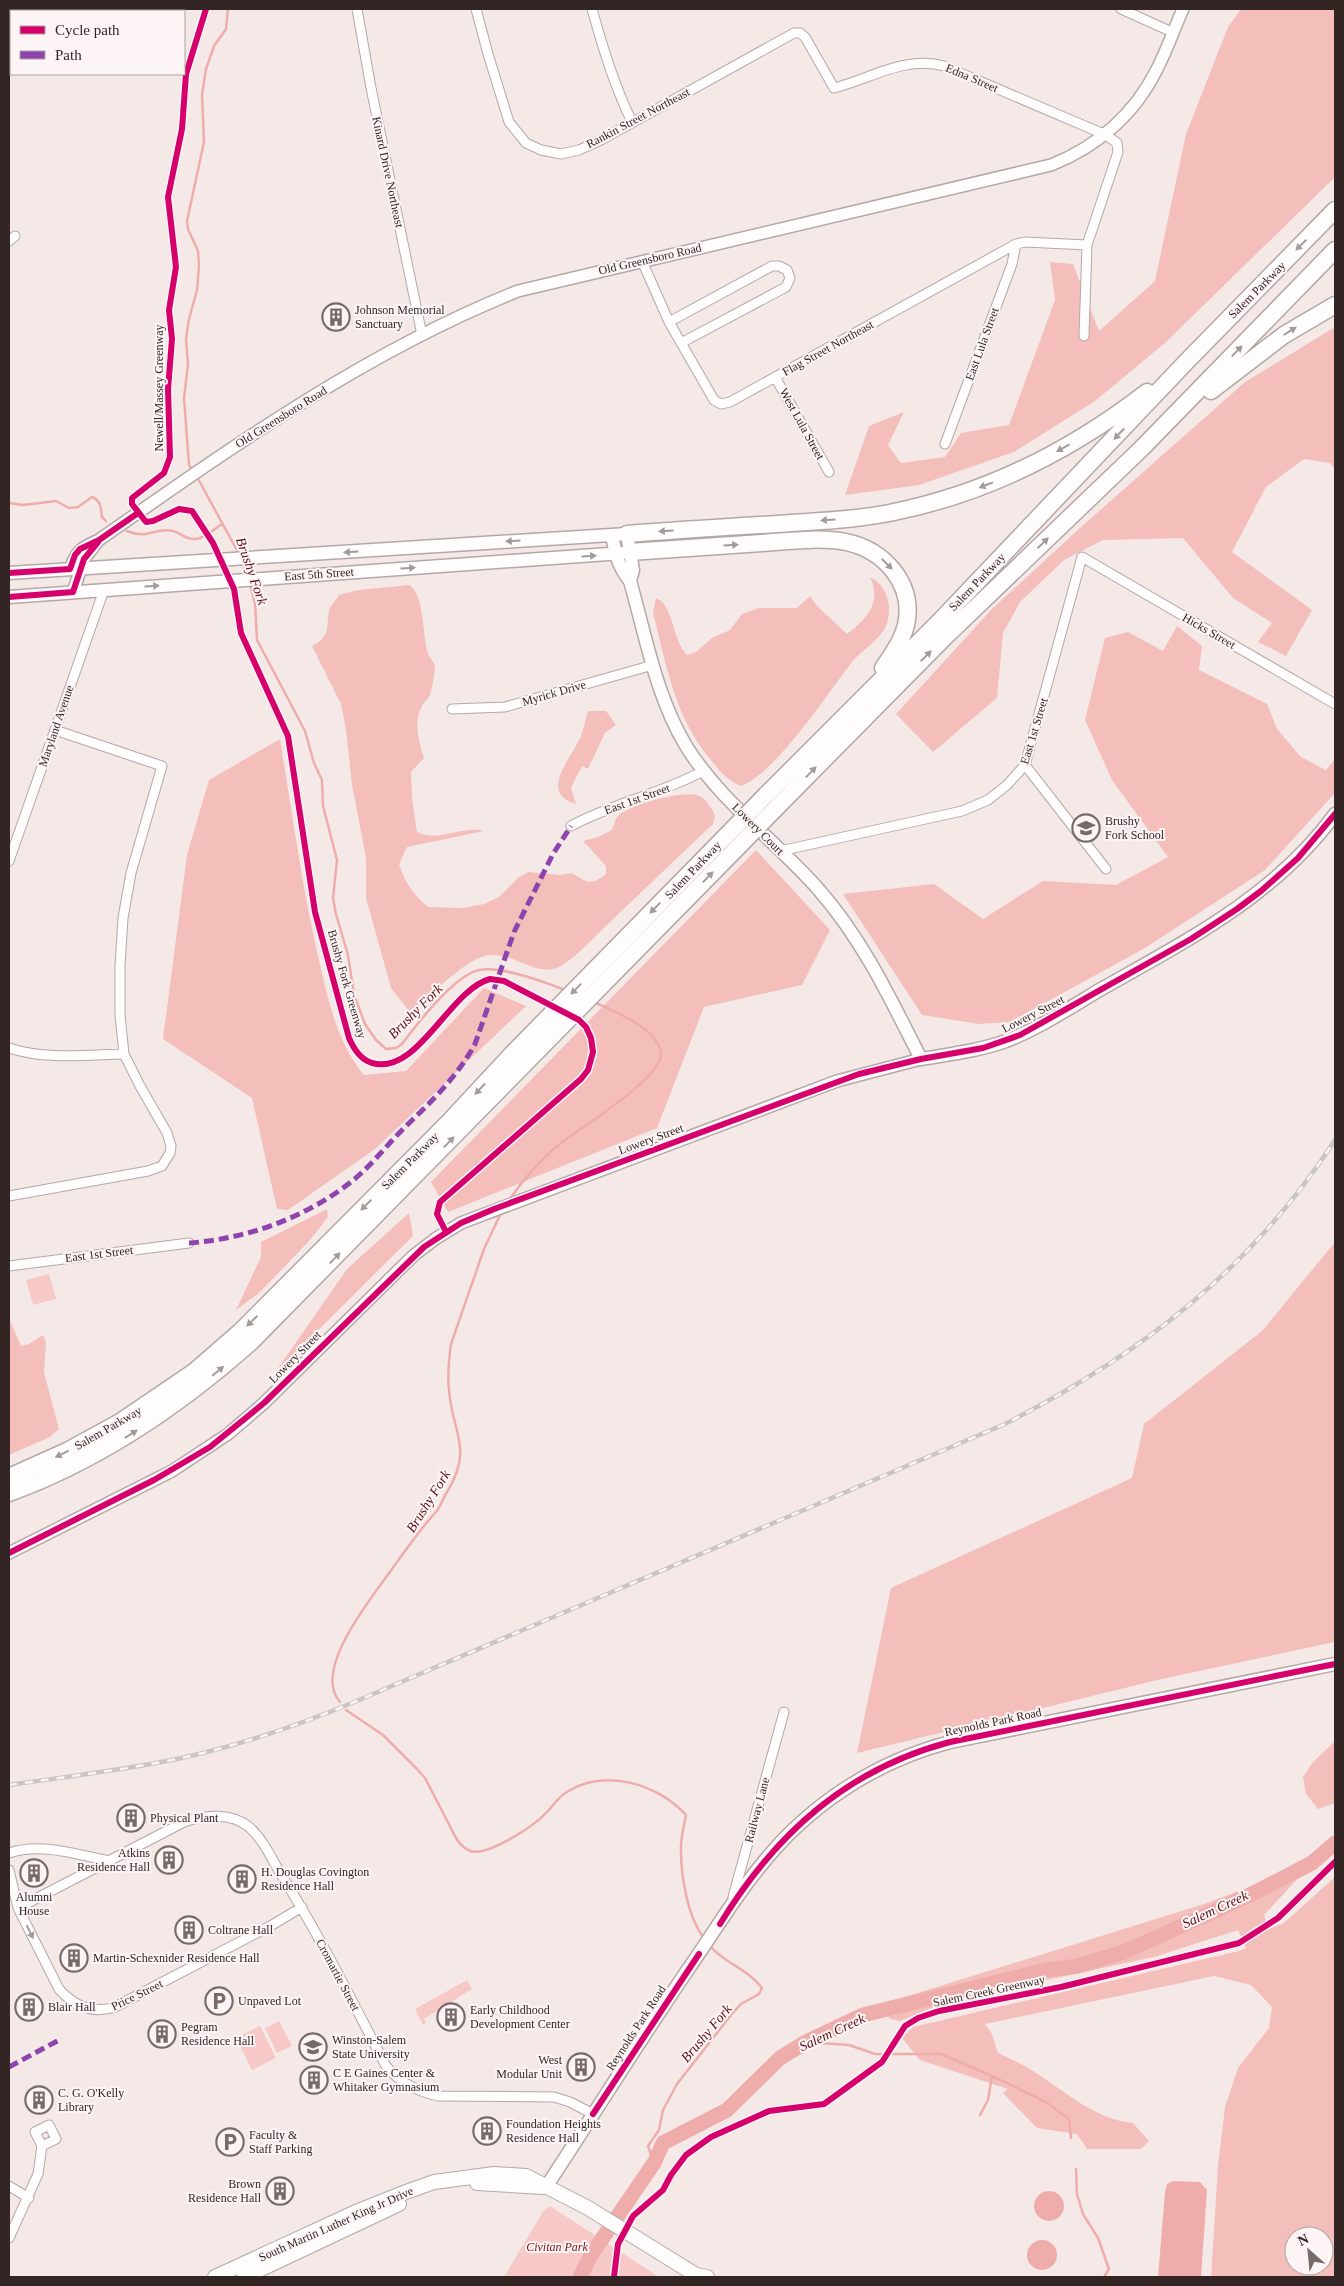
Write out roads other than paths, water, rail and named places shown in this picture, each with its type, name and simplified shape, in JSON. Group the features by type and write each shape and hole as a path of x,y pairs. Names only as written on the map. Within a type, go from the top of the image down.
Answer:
{"highway":[{"name":"Salem Parkway","path":"772,801 868,692 970,590 1188,360 1335,210"},
{"name":"Salem Parkway","path":"9,1477 67,1451 120,1422 171,1388 218,1351 291,1281 448,1123 610,954 732,841 1142,448 1335,250"},
{"path":"1142,448 1267,347 1335,305"},
{"path":"619,534 862,517 893,512 951,497 1007,477 1078,440 1123,411 1188,360"},
{"path":"622,553 823,540 847,542 874,553 883,559 896,573 904,590 907,608 906,625 899,642 868,692"},
{"name":"Salem Parkway","path":"9,1493 74,1465 128,1435 180,1401 222,1367 290,1304 625,962 732,841"}],"main road":[{"name":"Lowery Court","path":"619,534 622,553 633,570 630,582 654,665 670,715 685,744 703,771 724,795 819,890 858,940 921,1058"},
{"name":"East 5th Street","path":"9,573 619,534"},
{"name":"East 5th Street","path":"9,596 622,553"},
{"name":"Lowery Street","path":"921,1058 977,1050 1014,1037 1191,939 1237,909 1280,875 1314,840 1335,814"},
{"name":"Reynolds Park Road","path":"546,2187 731,1907 774,1850 809,1815 845,1788 869,1774 914,1753 950,1742 1335,1664"},
{"name":"South Martin Luther King Jr Drive","path":"215,2277 356,2212 434,2182 494,2174 526,2176 588,2208 700,2277"},
{"name":"South Martin Luther King Jr Drive","path":"244,2277 399,2204 440,2190 473,2183 546,2187"}],"street":[{"name":"Kinard Drive Northeast","path":"357,9 371,88 422,335"},
{"name":"Rankin Street Northeast","path":"476,9 509,122 526,143 541,150 561,154 580,150 794,33"},
{"path":"592,9 607,64 632,122"},
{"path":"1121,9 1172,32"},
{"name":"Old Greensboro Road","path":"73,592 78,551 100,540 206,466 300,404 472,309 518,291 1051,165 1074,156 1106,135 1139,99 1157,69 1183,9"},
{"name":"Edna Street","path":"794,33 800,33 805,37 834,88 912,62 929,62 944,66 1106,135"},
{"path":"1084,336 1087,245 1118,152 1116,143 1106,135"},
{"name":"Flag Street Northeast","path":"642,261 669,322 714,400 721,404 730,402 1016,244 1025,242 1087,245"},
{"name":"East Lula Street","path":"945,444 1012,264 1016,244"},
{"path":"669,322 772,266 779,266 787,270 790,278 786,287 681,343"},
{"name":"West Lula Street","path":"775,377 829,472"},
{"name":"Hicks Street","path":"1082,557 1335,704"},
{"name":"East 1st Street","path":"780,851 962,811 988,800 1007,785 1026,765 1082,557"},
{"name":"Maryland Avenue","path":"9,861 104,590"},
{"name":"Myrick Drive","path":"452,710 505,707 654,665"},
{"path":"9,1196 122,1177 162,1166 170,1153 171,1146 167,1133 124,1054 120,1005 123,918 131,873 162,766 55,730"},
{"path":"1026,765 1106,869"},
{"name":"East 1st Street","path":"571,826 600,812 671,787 703,771"},
{"path":"9,1048 36,1055 52,1056 124,1054"},
{"name":"Lowery Street","path":"9,1553 166,1474 228,1434 264,1403 418,1252 446,1232 478,1216 836,1082 921,1058"},
{"name":"East 1st Street","path":"9,1266 189,1243"},
{"name":"Railway Lane","path":"731,1907 784,1712"},
{"name":"Cromartie Street","path":"18,1908 184,1822 201,1816 222,1816 249,1827 302,1907 386,2066 401,2081 423,2093 438,2096 554,2097 570,2102 594,2114"},
{"path":"9,1853 28,1848 41,1848 110,1861"},
{"name":"Price Street","path":"9,1870 18,1908 59,1989 68,1999 87,2009 107,2009 162,1983 278,1922 302,1907"},
{"path":"9,2245 9,2239 29,2198 38,2174 42,2146"},
{"path":"9,2186 29,2198"}],"waterway":[{"name":"Brushy Fork","path":"193,471 189,465 184,398 188,364 186,339 197,290 199,266 198,251 188,229 187,221 204,142 202,95 206,69 214,46 226,29 228,9"},
{"name":"Brushy Fork","path":"196,475 239,554"},
{"path":"9,503 23,505 56,501 69,508 78,507 92,497 99,503 102,517 106,521"},
{"path":"127,531 146,534 167,530 189,538 198,539 222,524"},
{"name":"Brushy Fork","path":"243,563 247,575"},
{"name":"Brushy Fork","path":"250,585 255,603 257,640 305,731 314,763 322,780 323,806 337,860 333,898 336,914 348,955 354,995 365,1024 376,1040 386,1049 396,1048 402,1044 448,990 469,974 479,970 488,969 511,972 565,990"},
{"name":"Brushy Fork","path":"509,1200 546,1156 619,1102 636,1088 659,1063 661,1052 652,1036 633,1021 593,1002"},
{"name":"Brushy Fork","path":"340,1702 333,1688 333,1672 348,1634 419,1532 438,1510 455,1477 460,1452 448,1384 451,1344 484,1249 501,1213"},
{"name":"Brushy Fork","path":"346,1710 383,1735 425,1778 456,1838 470,1851 478,1852 510,1839 540,1819 564,1794 579,1786 595,1781 612,1780 628,1782 660,1794 686,1815 681,1846 684,1885 694,1920 704,1938"},
{"name":"Salem Creek","path":"580,2277 591,2255 654,2163 663,2143 727,2110 780,2058 806,2042 863,2015 1046,1970 1078,1966 1124,1952 1250,1895 1312,1863 1335,1843"},
{"name":"Brushy Fork","path":"654,2163 648,2146 659,2130 663,2110 677,2084 731,2015 741,2004 759,1994 762,1988 750,1976 722,1957 710,1946"},
{"path":"806,2042 849,2045 875,2054 941,2054 992,2076 988,2100 980,2115"},
{"path":"992,2076 1046,2102 1069,2119 1071,2138"},
{"path":"1076,2169 1077,2194 1083,2214 1098,2238 1109,2269 1104,2277"}],"railway":[{"path":"9,1785 181,1758 231,1746 304,1722 1005,1424 1055,1397 1102,1368 1147,1338 1190,1304 1230,1269 1267,1229 1302,1187 1335,1140"}],"place":[{"name":"Johnson Memorial Sanctuary","path":"336,317"},
{"name":"Brushy Fork School","path":"1086,828"},
{"name":"Physical Plant","path":"131,1818"},
{"name":"Atkins Residence Hall","path":"169,1860"},
{"name":"Alumni House","path":"34,1873"},
{"name":"H. Douglas Covington Residence Hall","path":"242,1879"},
{"name":"Coltrane Hall","path":"189,1930"},
{"name":"Martin-Schexnider Residence Hall","path":"74,1958"},
{"name":"Unpaved Lot","path":"219,2001"},
{"name":"Blair Hall","path":"29,2007"},
{"name":"Early Childhood Development Center","path":"451,2017"},
{"name":"Pegram Residence Hall","path":"162,2034"},
{"name":"Winston-Salem State University","path":"313,2047"},
{"name":"West Modular Unit","path":"581,2067"},
{"name":"C E Gaines Center & Whitaker Gymnasium","path":"314,2080"},
{"name":"C. G. O'Kelly Library","path":"39,2100"},
{"name":"Foundation Heights Residence Hall","path":"487,2131"},
{"name":"Faculty & Staff Parking","path":"230,2142"},
{"name":"Brown Residence Hall","path":"280,2191"}],"park label":[{"name":"Civitan Park","path":"557,2247"}]}
